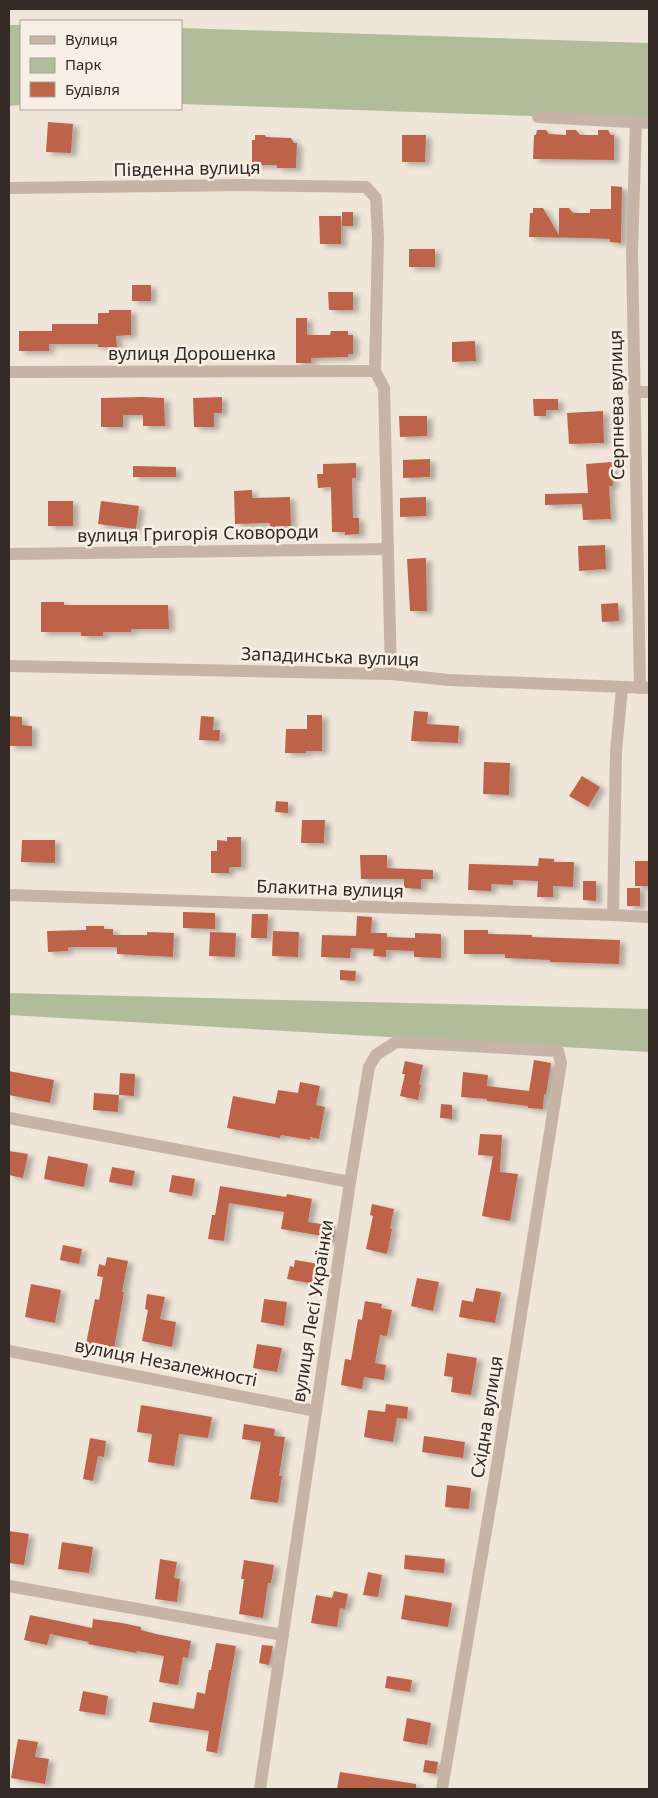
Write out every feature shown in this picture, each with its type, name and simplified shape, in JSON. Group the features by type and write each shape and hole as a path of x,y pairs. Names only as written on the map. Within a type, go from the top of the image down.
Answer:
{"street":[{"path":"538,117 643,122"},
{"name":"Серпнева вулиця","path":"643,122 632,251 634,392 645,688"},
{"name":"Південна вулиця","path":"9,188 244,185 366,187 376,198 378,238 375,371"},
{"path":"375,371 384,388 391,674"},
{"name":"вулиця Дорошенка","path":"9,372 375,371"},
{"path":"634,392 649,392"},
{"name":"вулиця Григорія Сковороди","path":"9,554 388,549"},
{"name":"Западинська вулиця","path":"9,666 391,674 449,680 645,688"},
{"path":"613,915 616,751 622,688"},
{"name":"Блакитна вулиця","path":"9,895 613,915 649,918"},
{"name":"вулиця Лесі Українки","path":"260,1789 350,1182 369,1067 376,1055 396,1042 558,1051"},
{"name":"Східна вулиця","path":"442,1789 494,1484 561,1063 558,1051"},
{"path":"9,1118 350,1182"},
{"name":"вулиця Незалежності","path":"9,1351 316,1411"},
{"path":"9,1586 283,1635"}],"green space":[{"path":"9,25 20,25 20,105 9,106"},
{"path":"182,28 649,43 649,120 182,104"},
{"path":"9,993 649,1009 649,1052 9,1015"}],"building":[{"path":"48,122 73,124 71,153 46,152"},
{"path":"537,130 546,130 549,134 566,135 566,130 576,130 580,135 598,135 598,130 608,130 611,135 614,135 614,160 533,159 534,135 536,135"},
{"path":"255,135 291,138 294,143 297,143 296,168 277,168 277,165 252,165 252,140 255,140"},
{"path":"402,135 426,135 425,162 402,162"},
{"path":"611,186 622,187 621,243 610,242 610,239 529,237 530,213 533,213 533,208 543,208 559,235 559,208 569,208 573,213 590,213 590,209 611,209"},
{"path":"342,212 353,212 353,226 342,226"},
{"path":"319,216 341,216 341,244 320,244"},
{"path":"409,249 435,249 435,267 409,267"},
{"path":"132,285 151,285 151,301 132,301"},
{"path":"328,292 353,292 353,310 329,310"},
{"path":"109,310 131,310 131,335 116,336 117,347 98,347 98,344 49,344 49,351 19,351 19,331 52,331 52,324 98,324 98,313 109,313"},
{"path":"296,318 307,318 307,335 330,335 331,331 348,331 348,335 353,335 353,354 348,354 348,357 311,358 311,363 296,363"},
{"path":"475,341 476,361 452,362 452,342"},
{"path":"222,397 222,413 214,413 214,427 194,427 193,398"},
{"path":"101,398 164,398 165,426 143,426 143,415 123,415 123,427 101,427"},
{"path":"533,399 558,399 558,410 546,410 546,416 534,416"},
{"path":"603,411 604,443 569,444 567,413"},
{"path":"399,416 427,416 427,436 400,437"},
{"path":"430,459 430,477 403,478 403,460"},
{"path":"612,462 613,486 609,486 611,519 583,520 582,504 545,505 545,494 588,493 586,464"},
{"path":"356,463 356,478 352,478 353,518 359,518 359,534 345,535 345,532 332,532 331,487 318,488 317,474 323,474 323,464"},
{"path":"133,466 176,467 176,477 133,477"},
{"path":"252,490 252,498 290,497 291,526 270,527 270,523 235,524 234,491"},
{"path":"426,497 426,516 400,517 400,498"},
{"path":"48,501 73,501 73,526 48,526"},
{"path":"101,501 139,506 136,529 98,524"},
{"path":"605,545 606,569 579,571 578,546"},
{"path":"426,558 427,611 410,611 407,559"},
{"path":"41,602 64,602 64,605 168,605 169,629 131,629 131,632 103,632 103,636 81,636 81,632 41,632"},
{"path":"618,603 619,621 602,622 601,604"},
{"path":"414,711 428,712 427,724 459,726 458,743 411,741"},
{"path":"307,715 322,715 322,751 285,753 286,729 307,729"},
{"path":"9,716 22,717 22,725 32,726 32,746 9,746"},
{"path":"201,716 214,717 213,730 220,730 219,741 199,740"},
{"path":"484,762 510,763 509,795 483,794"},
{"path":"582,776 600,787 588,807 569,796"},
{"path":"276,801 288,802 288,813 275,812"},
{"path":"302,820 325,820 324,843 301,843"},
{"path":"227,837 241,837 241,867 229,867 229,873 211,873 211,851 217,851 217,840 227,841"},
{"path":"22,840 55,840 55,863 21,862"},
{"path":"360,855 387,855 387,868 433,870 433,879 421,879 421,889 404,888 404,879 361,879"},
{"path":"539,858 554,859 554,862 574,862 573,887 553,886 553,897 537,897 538,881 513,880 513,885 491,884 491,891 468,890 469,864 538,866"},
{"path":"635,861 649,861 649,886 635,886"},
{"path":"583,881 596,881 596,901 583,900"},
{"path":"627,888 640,888 640,906 627,906"},
{"path":"183,912 215,913 215,929 183,928"},
{"path":"252,914 268,914 267,938 251,938"},
{"path":"357,916 372,917 371,933 387,933 387,937 415,938 415,933 441,934 441,958 414,957 414,951 386,950 386,957 373,956 374,949 351,948 350,958 321,957 322,935 356,936"},
{"path":"86,926 104,926 104,929 113,929 113,935 147,935 147,932 174,933 173,957 117,954 117,947 68,947 68,951 48,952 47,931 86,930"},
{"path":"464,930 488,930 488,934 532,935 532,937 620,940 619,964 550,962 550,960 505,958 505,954 464,954"},
{"path":"273,931 299,932 298,957 272,956"},
{"path":"210,932 236,933 235,957 209,956"},
{"path":"340,970 356,971 355,981 340,980"},
{"path":"534,1060 551,1063 546,1095 544,1094 543,1109 487,1101 487,1099 461,1097 463,1072 488,1075 487,1086 529,1091"},
{"path":"405,1061 423,1065 418,1100 400,1096 405,1074 402,1074"},
{"path":"9,1071 54,1080 50,1103 9,1095"},
{"path":"120,1073 135,1074 134,1096 119,1095"},
{"path":"300,1082 320,1086 316,1105 325,1107 319,1139 310,1137 310,1140 281,1135 280,1138 227,1128 233,1096 275,1104 278,1090 298,1093"},
{"path":"94,1093 119,1095 118,1112 93,1110"},
{"path":"441,1104 452,1105 452,1119 440,1118"},
{"path":"480,1134 502,1135 500,1172 518,1174 510,1221 482,1216 493,1156 478,1155"},
{"path":"9,1151 28,1154 23,1178 9,1175"},
{"path":"48,1156 88,1164 84,1187 44,1179"},
{"path":"112,1167 135,1171 132,1186 109,1182"},
{"path":"172,1175 195,1179 192,1196 169,1192"},
{"path":"220,1186 286,1197 287,1194 312,1199 308,1222 335,1226 333,1242 323,1240 323,1236 281,1229 284,1212 229,1203 224,1241 208,1239 212,1215 215,1215"},
{"path":"372,1204 394,1209 387,1254 366,1249 373,1216 370,1215"},
{"path":"63,1245 82,1249 79,1264 60,1260"},
{"path":"107,1257 128,1261 114,1349 86,1344 95,1299 99,1300 103,1277 97,1276 99,1264 105,1266"},
{"path":"295,1260 319,1264 315,1284 287,1279 290,1266 294,1267"},
{"path":"417,1278 439,1282 433,1311 411,1306"},
{"path":"31,1284 61,1290 55,1323 25,1317"},
{"path":"476,1288 501,1292 495,1323 459,1317 462,1300 473,1302"},
{"path":"147,1294 165,1297 160,1319 176,1322 172,1347 142,1341 148,1310 145,1309"},
{"path":"264,1299 287,1302 284,1326 261,1322"},
{"path":"365,1301 382,1304 381,1308 392,1310 387,1336 380,1335 375,1363 386,1365 384,1380 364,1377 362,1389 341,1385 345,1359 351,1360 358,1319 362,1320"},
{"path":"257,1344 282,1348 277,1372 253,1368"},
{"path":"447,1353 477,1358 471,1395 451,1392 453,1377 444,1376"},
{"path":"386,1404 408,1407 407,1419 397,1418 393,1442 364,1437 368,1410 385,1412"},
{"path":"141,1405 212,1417 208,1438 179,1434 174,1466 148,1462 152,1434 137,1432"},
{"path":"244,1424 275,1429 274,1436 285,1437 279,1476 282,1476 278,1503 250,1499 261,1442 242,1439"},
{"path":"424,1436 465,1442 463,1458 422,1452"},
{"path":"90,1438 106,1441 104,1457 98,1456 93,1481 83,1479"},
{"path":"447,1485 471,1488 469,1509 445,1507"},
{"path":"9,1531 29,1534 24,1565 9,1563"},
{"path":"62,1542 93,1547 89,1573 58,1569"},
{"path":"405,1555 445,1559 444,1573 404,1569"},
{"path":"160,1559 177,1562 174,1578 180,1579 177,1602 155,1599"},
{"path":"244,1560 274,1565 271,1583 268,1583 263,1618 239,1614 244,1579 241,1579"},
{"path":"368,1572 382,1575 378,1597 363,1595"},
{"path":"334,1591 348,1594 345,1609 340,1608 337,1627 311,1623 316,1595 332,1598"},
{"path":"405,1595 452,1603 448,1627 401,1619"},
{"path":"30,1615 92,1628 93,1619 141,1627 141,1630 191,1641 188,1658 183,1657 178,1685 159,1682 164,1656 88,1644 89,1642 50,1634 47,1645 24,1640"},
{"path":"216,1643 236,1646 217,1753 206,1751 209,1731 149,1722 153,1702 194,1709 197,1692 205,1694"},
{"path":"262,1645 273,1646 269,1665 259,1663"},
{"path":"387,1676 412,1680 410,1692 385,1688"},
{"path":"83,1691 108,1696 105,1715 79,1711"},
{"path":"407,1718 431,1723 427,1745 403,1741"},
{"path":"18,1739 38,1742 35,1757 49,1759 45,1784 11,1778"},
{"path":"425,1760 438,1762 436,1774 423,1772"},
{"path":"340,1772 416,1784 416,1789 337,1789"}]}
